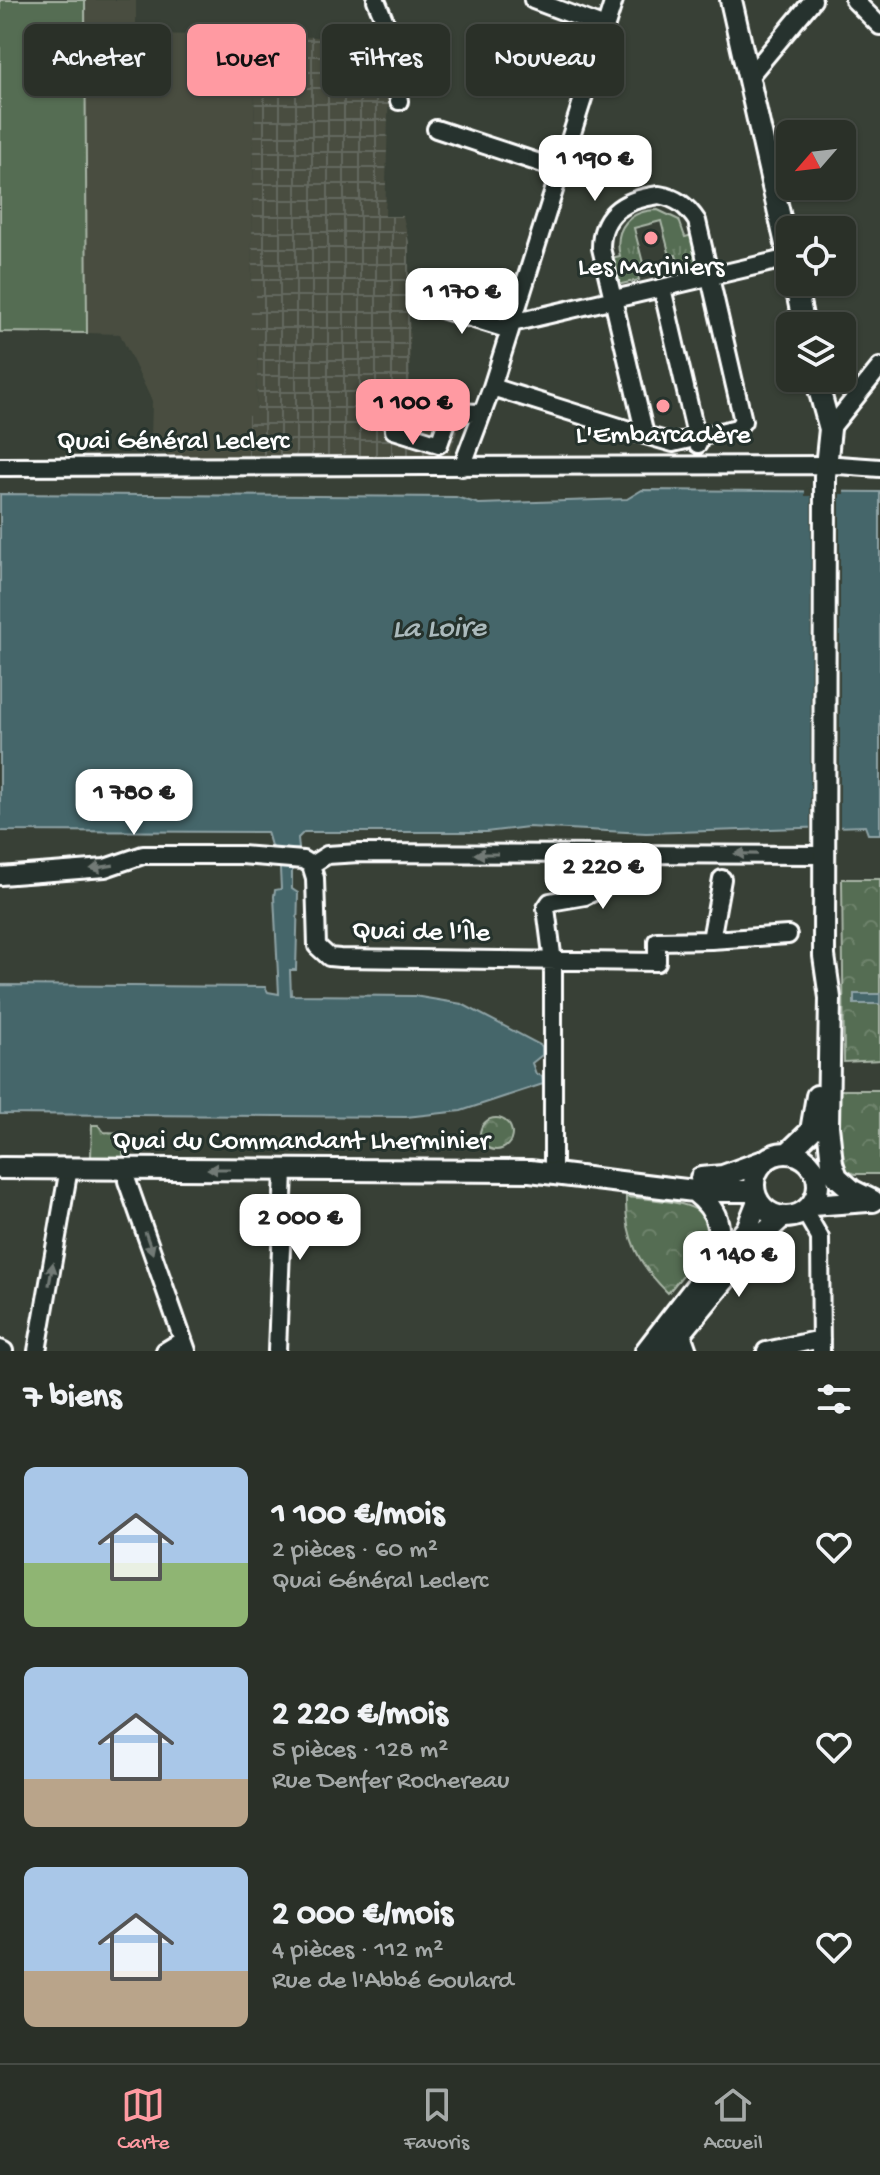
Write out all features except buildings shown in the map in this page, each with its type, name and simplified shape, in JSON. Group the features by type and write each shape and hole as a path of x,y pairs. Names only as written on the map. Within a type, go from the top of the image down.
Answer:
{"main road":[{"path":"731,0 780,216"},
{"path":"819,392 830,429 826,471 824,832 824,956 830,998 823,1051 823,1086 832,1163 837,1177 870,1201"},
{"path":"646,1351 704,1276 747,1229 756,1196 755,1175 764,1161 788,1153 811,1131 823,1086"},
{"path":"808,1208 828,1126"},
{"path":"788,1153 802,1158 816,1175 870,1201"},
{"name":"Quai du Commandant Lherminier","path":"602,1178 625,1174 710,1178 764,1161"},
{"name":"Quai du Commandant Lherminier","path":"0,1168 553,1173 756,1196"},
{"path":"694,1191 714,1209 720,1229 718,1244 704,1276"},
{"path":"756,1196 766,1211 781,1218"},
{"path":"666,1351 685,1343 759,1238 781,1218 808,1208 870,1201"}],"street":[{"path":"376,0 387,27 399,101"},
{"path":"533,0 597,24"},
{"path":"606,24 614,0"},
{"path":"748,78 813,0"},
{"path":"854,0 880,26"},
{"path":"462,467 492,387 584,96"},
{"path":"436,129 561,170"},
{"path":"645,435 601,235 607,220 618,207 638,197 673,198 689,209 697,221 743,421 700,452"},
{"path":"425,304 511,327 613,299 776,263"},
{"path":"662,288 700,452"},
{"path":"830,429 880,367"},
{"path":"492,387 700,452"},
{"path":"823,407 847,409"},
{"path":"451,410 482,413"},
{"name":"Quai Général Leclerc","path":"0,467 462,467 700,452 826,471 880,468"},
{"path":"3,876 105,868 143,855 241,855 302,862 327,855 359,853 824,855"},
{"path":"553,1173 553,962 548,904 585,896 620,879 624,855"},
{"name":"Quai de l'Île","path":"302,862 315,878 317,946 329,957 657,962 657,941 711,940"},
{"path":"722,879 711,940 788,935"},
{"path":"37,1351 69,1168"},
{"path":"128,1169 127,1181 185,1345 165,1351"},
{"path":"277,1351 284,1171"},
{"path":"766,1351 821,1345 820,1238 808,1208"}],"shaded area":[{"path":"85,0 136,0 136,24 85,24"},
{"path":"171,34 187,35 187,96 255,96 251,291 256,292 256,305 251,305 251,338 258,338 256,416 248,416 248,459 167,459 169,439 151,440 152,401 120,334 87,333 86,96 171,96"},
{"path":"306,37 321,37 322,96 389,96 385,216 403,216 409,242 410,403 462,414 448,461 248,459 248,416 256,415 258,339 250,338 251,305 256,305 256,293 251,292 255,96 306,96"}],"green space":[{"path":"0,0 85,0 85,24 24,24 24,96 86,96 87,333 0,332"},
{"path":"658,210 679,220 685,237 696,234 704,265 681,271 676,255 670,256 661,221 634,228 643,263 636,265 639,280 617,285 611,258 620,256 618,246 622,229 639,213"},
{"path":"842,879 880,879 880,1060 844,1062"},
{"path":"839,1090 880,1090 880,1174 855,1174 845,1170 840,1158"},
{"path":"496,1118 507,1123 512,1134 507,1145 496,1150 485,1145 480,1134 485,1123"},
{"path":"92,1125 98,1125 104,1132 124,1133 123,1158 91,1157"},
{"path":"626,1197 684,1205 707,1218 710,1229 706,1244 668,1293 635,1250 628,1225"}],"water":[{"name":"La Loire","path":"642,490 880,492 880,834 868,834 865,826 646,833 528,827 486,832 304,832 298,838 299,849 292,850 292,889 298,893 296,970 290,970 291,995 414,996 462,1004 542,1046 542,1055 532,1063 536,1074 542,1076 543,1084 461,1111 406,1117 0,1114 0,985 265,987 268,992 279,994 274,896 275,890 281,889 279,850 272,849 267,832 0,831 0,494 456,497 479,504 627,499"},
{"path":"854,994 880,994 880,1004 854,1004"}],"pier":[{"path":"844,488 844,494 840,494 840,831 810,832 811,496 805,496 805,489"}],"place":[{"name":"Les Mariniers","path":"651,238"},
{"name":"L'Embarcadère","path":"663,406"}]}
